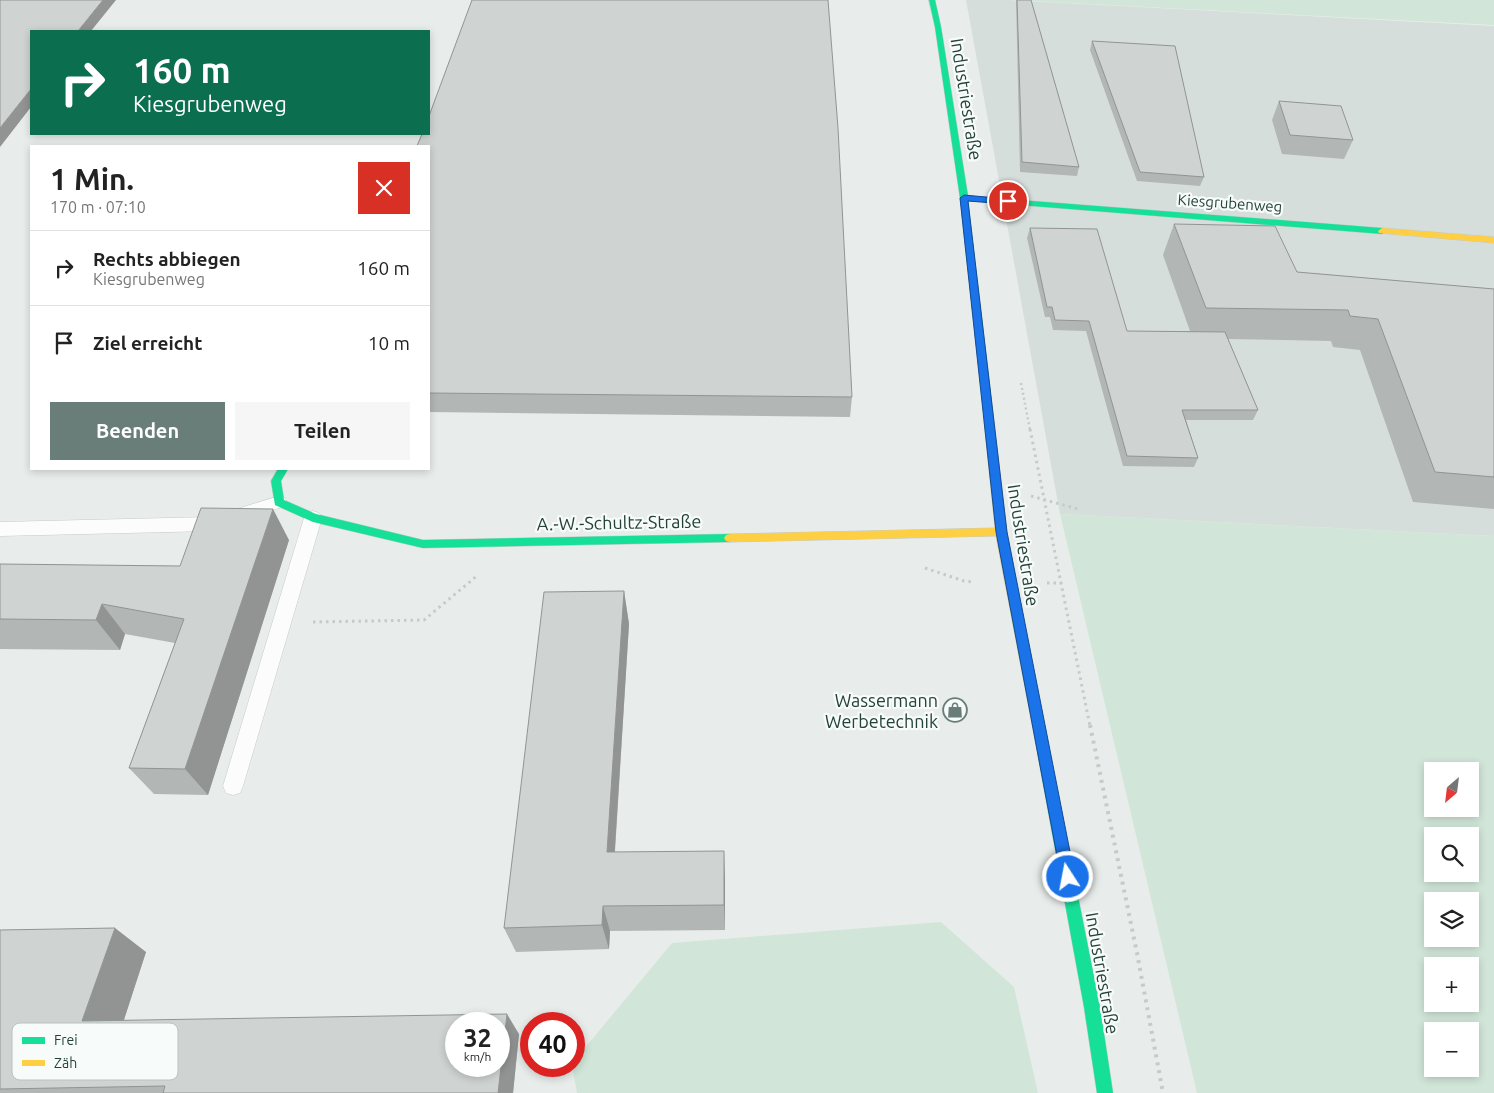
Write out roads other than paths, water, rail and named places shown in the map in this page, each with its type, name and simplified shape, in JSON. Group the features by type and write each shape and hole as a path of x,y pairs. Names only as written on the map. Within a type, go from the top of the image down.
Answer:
{"street":[{"name":"Industriestraße","path":"932,0 938,27 964,198 1001,532 1091,997 1105,1093"},
{"name":"Kiesgrubenweg","path":"964,198 1494,240"},
{"path":"279,502 276,481 282,470"},
{"name":"A.-W.-Schultz-Straße","path":"279,502 313,518 423,544 1001,532"}],"lane":[{"path":"0,529 211,524 279,502"},
{"path":"233,786 313,518"}],"place":[{"name":"Wassermann Werbetechnik","path":"955,710"}]}
